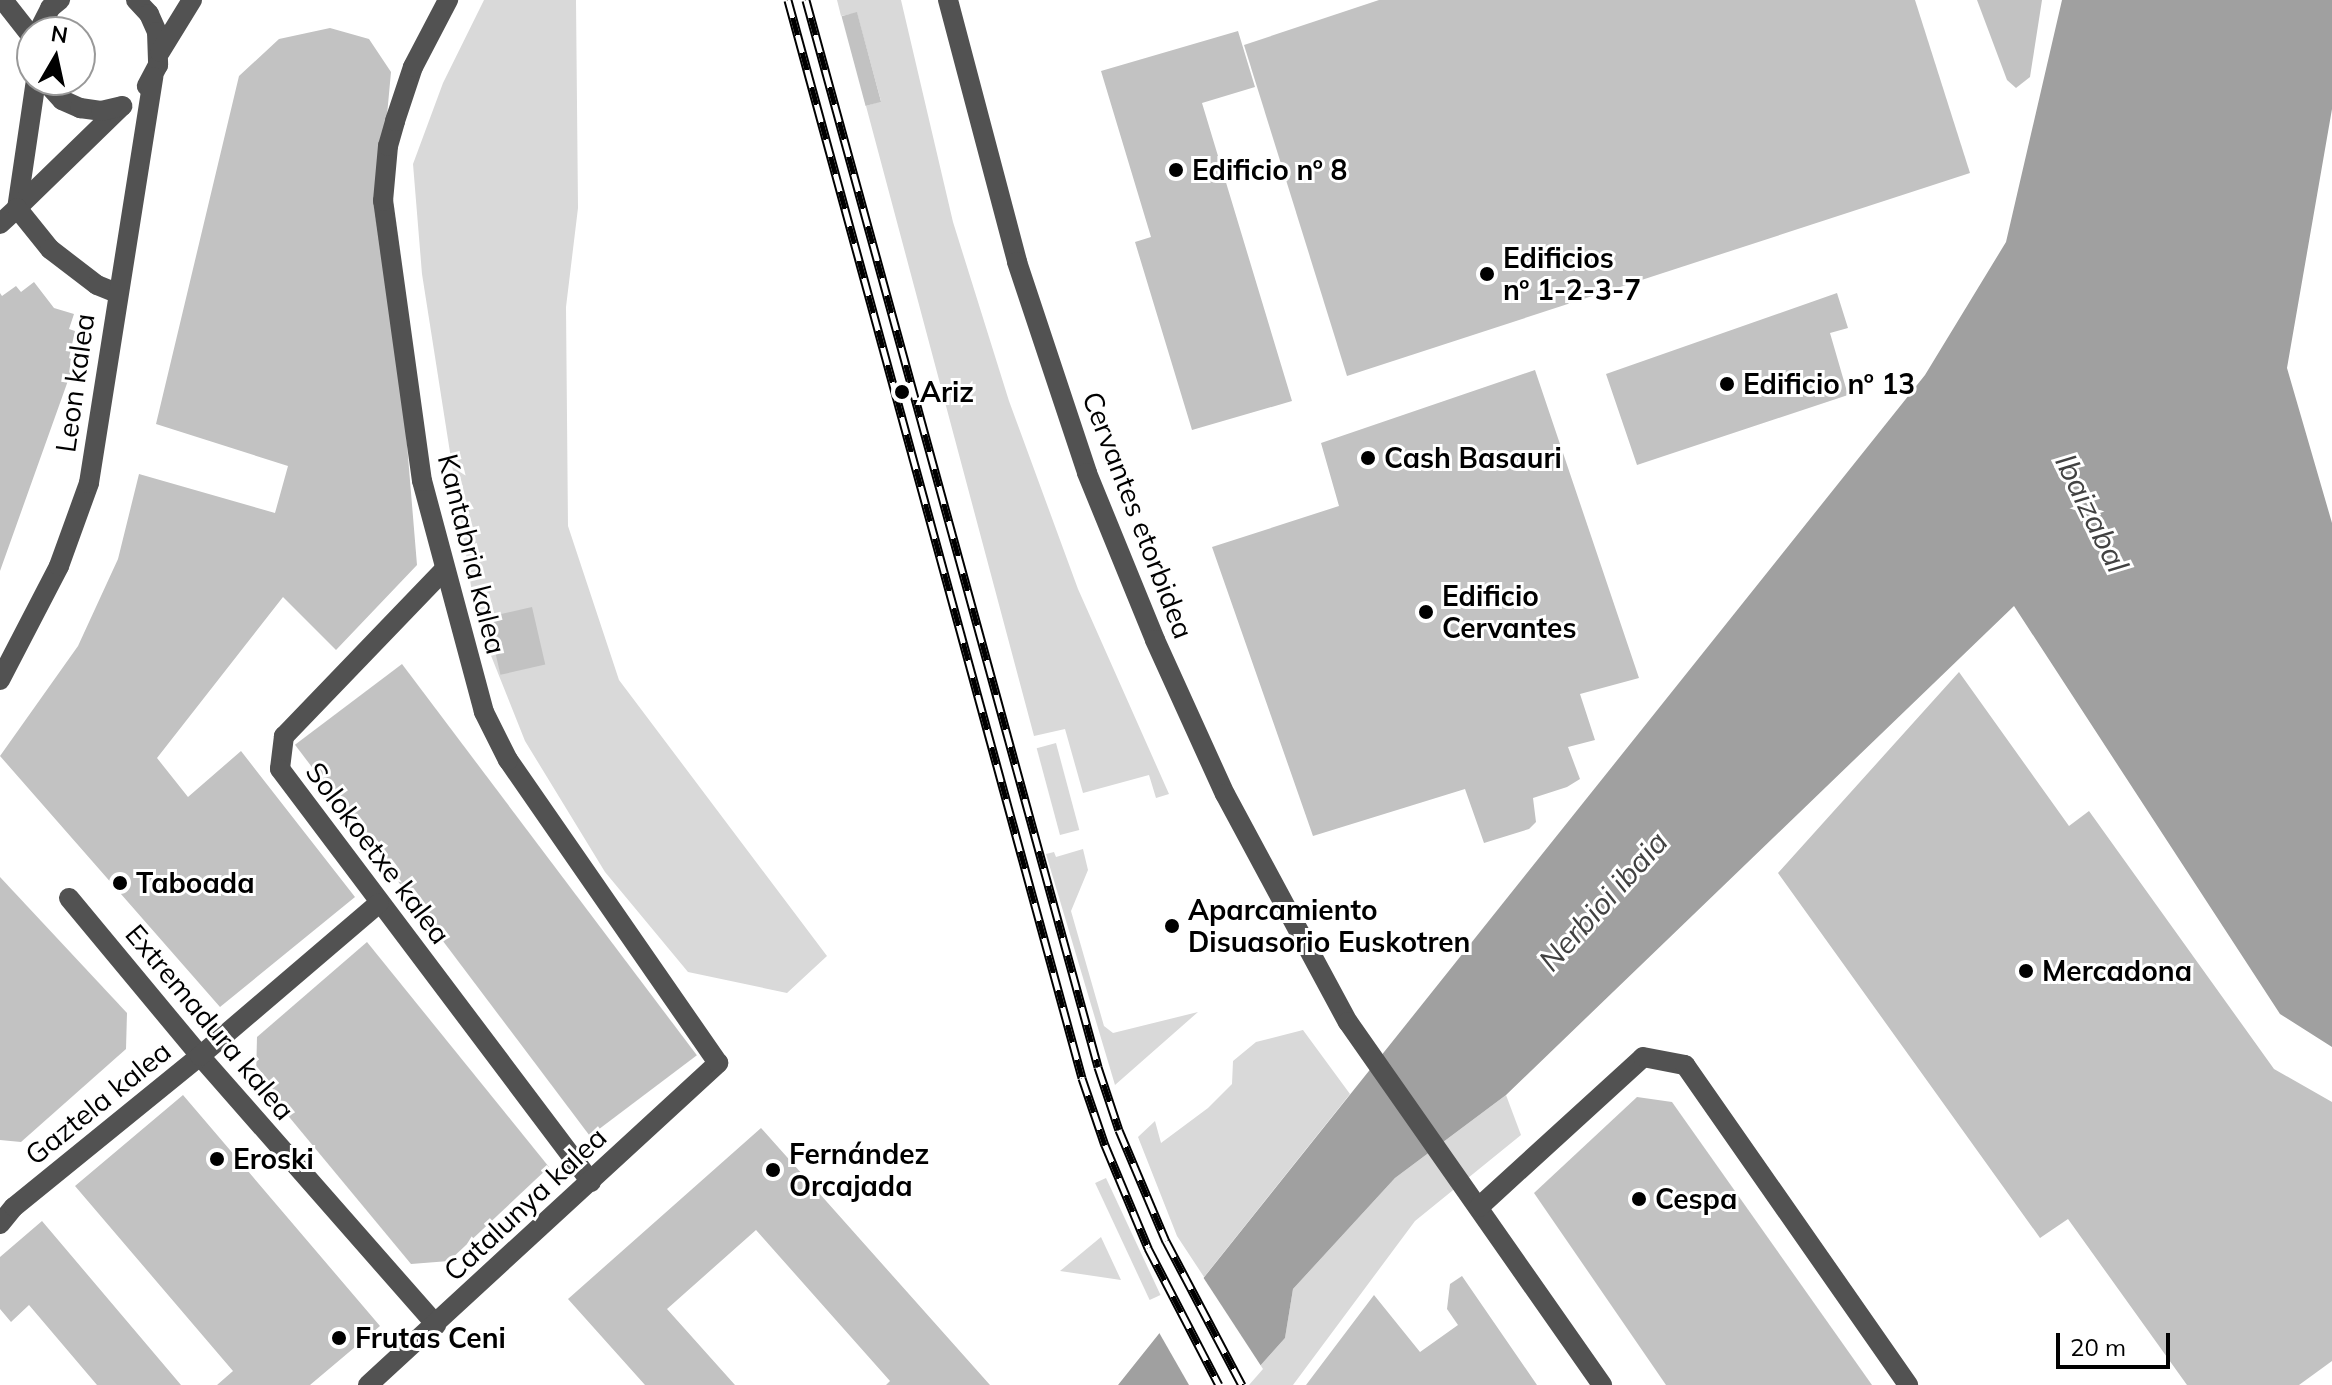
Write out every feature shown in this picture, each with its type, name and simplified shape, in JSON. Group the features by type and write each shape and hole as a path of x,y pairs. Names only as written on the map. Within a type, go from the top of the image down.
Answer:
{"street":[{"path":"3,0 16,17"},
{"path":"46,16 60,0"},
{"path":"136,0 149,14 157,32 160,52"},
{"name":"Leon kalea","path":"0,680 59,566 89,483 153,77 160,52 192,0"},
{"name":"Kantabria kalea","path":"448,0 413,67 395,121 388,146 383,201 422,481 444,570 484,712 508,760 718,1063"},
{"name":"Cervantes etorbidea","path":"948,0 1017,262 1087,473 1155,640 1225,794 1348,1022 1602,1385"},
{"path":"0,224 122,106 140,95 153,77"},
{"path":"34,96 17,208 50,249 97,285 117,293"},
{"path":"58,96 80,108 101,111 122,106"},
{"name":"Solokoetxe kalea","path":"444,570 284,736 280,769 591,1182"},
{"name":"Extremadura kalea","path":"69,898 200,1056 436,1325"},
{"name":"Gaztela kalea","path":"0,1224 14,1207 200,1056 379,903"},
{"path":"1479,1207 1643,1057 1685,1065 1908,1385"},
{"name":"Catalunya kalea","path":"368,1385 718,1063"}],"shaded area":[{"path":"484,0 576,0 578,208 566,307 568,526 619,680 827,956 787,993 688,972 605,872 525,741 476,618 422,274 413,164 443,83"},
{"path":"837,0 901,0 953,222 1009,401 1078,589 1169,794 1156,798 1149,775 1083,793 1065,729 1034,736 866,106 881,101 857,13 841,16"},
{"path":"1056,743 1079,830 1060,835 1037,748"},
{"path":"1083,849 1088,870 1071,911 1104,1026 1113,1033 1198,1012 1115,1085 1046,854 1054,852 1056,857"},
{"path":"1303,1030 1350,1094 1204,1277 1177,1236 1138,1137 1155,1121 1161,1143 1208,1108 1232,1084 1233,1061 1256,1042"},
{"path":"1506,1095 1521,1135 1415,1221 1293,1385 1243,1385 1285,1338 1293,1289 1395,1178"},
{"path":"1106,1178 1161,1295 1150,1300 1095,1183"},
{"path":"1101,1237 1121,1280 1060,1271"}],"water":[{"path":"2062,0 2332,0 2332,109 2287,368 2332,523 2332,1047 2280,1014 2014,606 1506,1095 1395,1178 1293,1289 1285,1338 1243,1385 1118,1385 1925,375 2006,242"}],"pier":[{"path":"1201,1274 1263,1369 1249,1385 1189,1385 1157,1329"}],"building":[{"name":"Edificios nº 1-2-3-7","path":"1379,0 1915,0 1970,173 1347,376 1244,45"},
{"path":"1977,0 2042,0 2030,77 2016,88 2007,80"},
{"path":"857,12 881,102 866,106 842,16"},
{"path":"330,28 369,39 391,72 378,213 404,408 417,565 336,650 283,597 157,758 188,797 241,751 355,897 220,1007 0,756 78,646 118,559 139,474 275,513 288,466 156,424 239,76 279,39"},
{"name":"Edificio nº 8","path":"1238,31 1255,87 1202,103 1292,401 1192,430 1135,242 1151,237 1101,71"},
{"path":"34,282 54,308 74,314 69,329 75,331 69,358 75,361 0,571 0,293 2,296 16,286 21,292"},
{"name":"Edificio nº 13","path":"1837,293 1848,328 1830,333 1848,395 1637,465 1606,374"},
{"name":"Edificio Cervantes","path":"1535,370 1639,678 1580,694 1595,740 1568,747 1580,779 1567,787 1533,798 1536,822 1529,829 1484,843 1465,789 1313,836 1212,547 1339,506 1321,443"},
{"path":"532,607 545,664 500,675 487,617"},
{"path":"402,664 697,1055 590,1136 295,745"},
{"name":"Mercadona","path":"1959,672 2069,826 2089,811 2274,1069 2332,1102 2332,1361 2299,1385 2187,1385 2068,1219 2040,1238 1778,873"},
{"path":"0,877 127,1013 126,1049 21,1142 0,1140"},
{"path":"367,942 549,1167 449,1261 411,1264 256,1077 257,1037"},
{"path":"183,1095 380,1326 310,1385 217,1385 233,1371 75,1186"},
{"path":"1637,1097 1672,1102 1872,1385 1666,1385 1534,1193"},
{"path":"761,1128 990,1385 886,1385 890,1381 756,1230 667,1309 735,1385 645,1385 568,1299"},
{"path":"42,1221 181,1385 97,1385 29,1305 11,1322 0,1309 0,1257"},
{"path":"1462,1276 1537,1385 1306,1385 1374,1295 1420,1352 1458,1325 1447,1309 1450,1284"}],"railway":[{"path":"788,0 1082,1078 1105,1145 1148,1248 1219,1385"},
{"path":"806,0 1098,1067 1119,1130 1166,1241 1242,1385"}],"place":[{"name":"Edificio nº 8","path":"1176,170"},
{"name":"Edificios nº 1-2-3-7","path":"1487,274"},
{"name":"Edificio nº 13","path":"1727,384"},
{"name":"Ariz","path":"902,392"},
{"name":"Cash Basauri","path":"1368,458"},
{"name":"Edificio Cervantes","path":"1426,612"},
{"name":"Taboada","path":"120,883"},
{"name":"Aparcamiento Disuasorio Euskotren","path":"1172,926"},
{"name":"Mercadona","path":"2026,971"},
{"name":"Eroski","path":"217,1159"},
{"name":"Fernández Orcajada","path":"773,1170"},
{"name":"Cespa","path":"1639,1199"},
{"name":"Frutas Ceni","path":"339,1338"}],"water label":[{"name":"Ibaizabal","path":"2092,513"},
{"name":"Nerbioi ibaia","path":"1603,901"}]}
